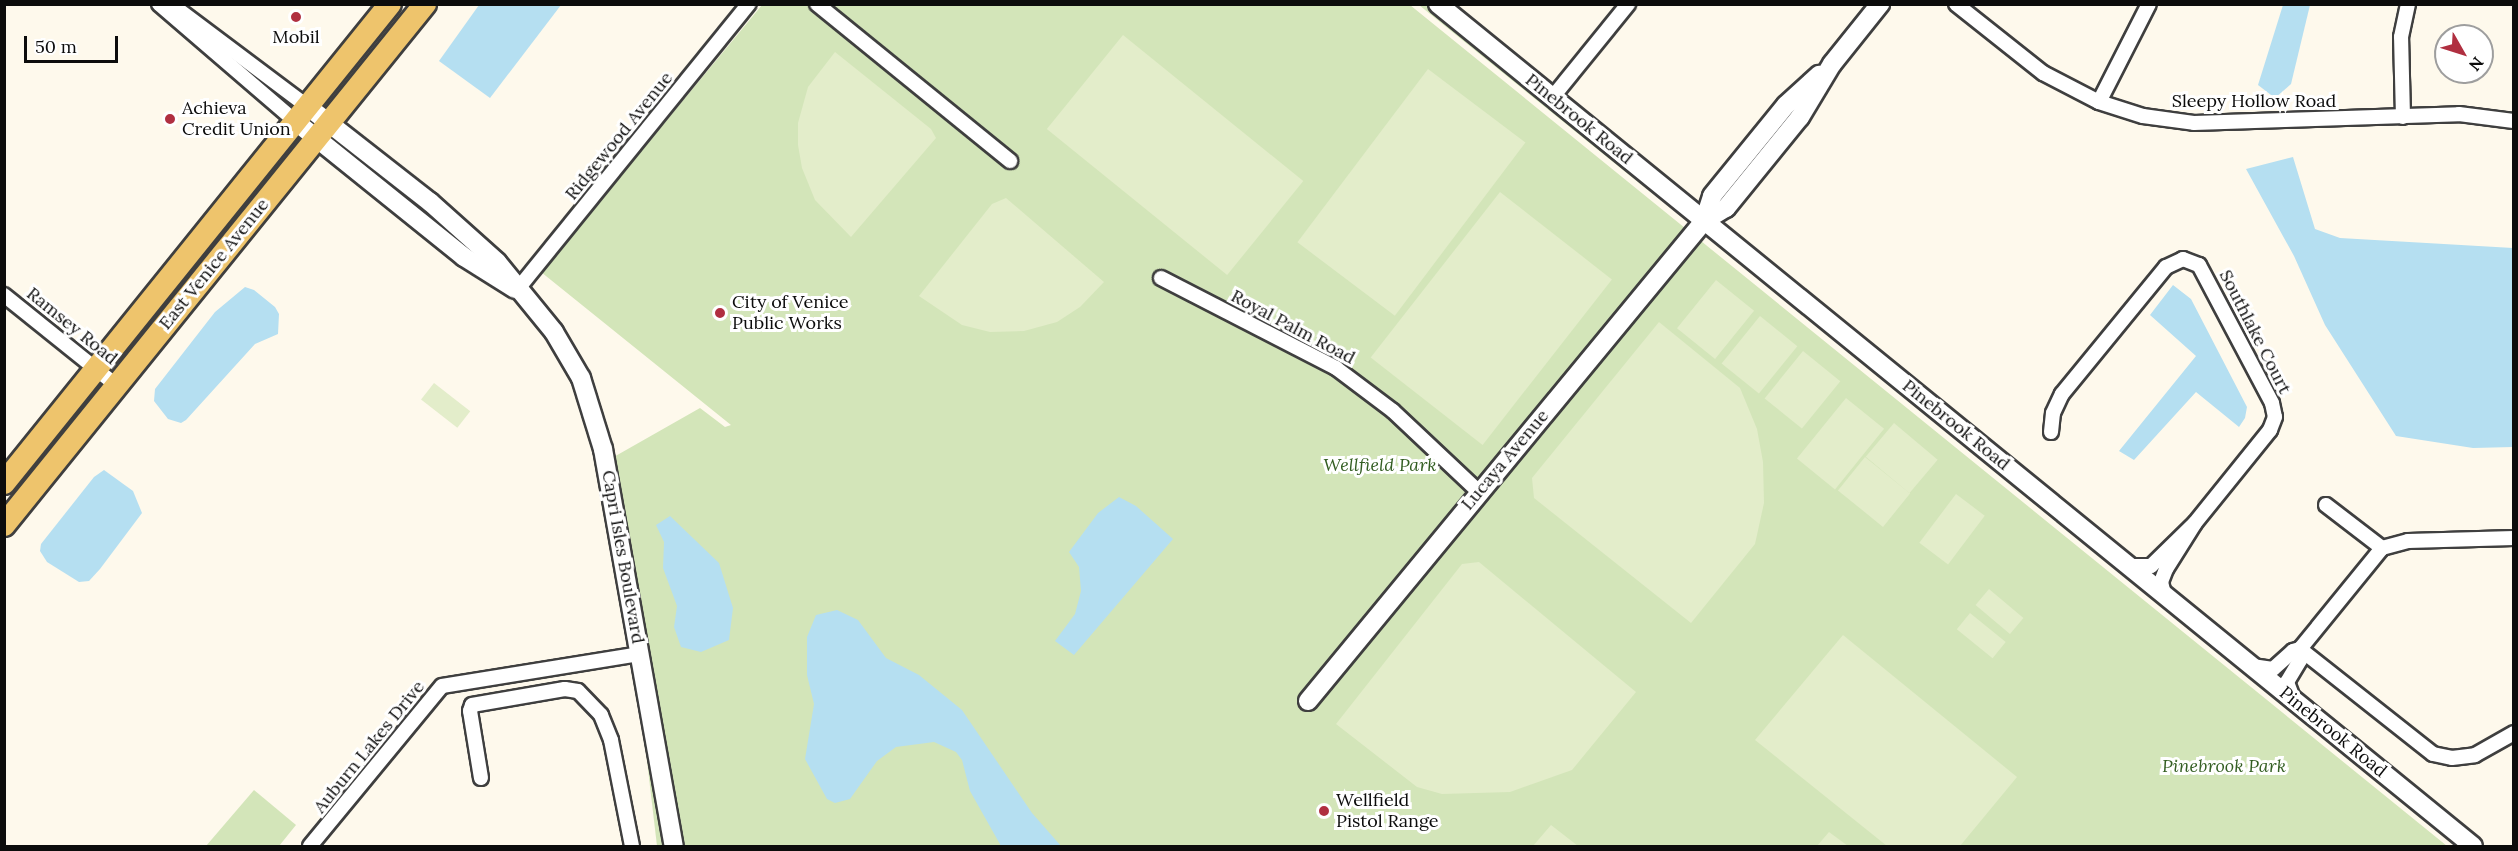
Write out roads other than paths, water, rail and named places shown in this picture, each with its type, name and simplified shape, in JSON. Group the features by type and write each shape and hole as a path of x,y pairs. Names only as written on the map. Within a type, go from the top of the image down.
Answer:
{"main road":[{"name":"East Venice Avenue","path":"4,483 390,4"},
{"name":"East Venice Avenue","path":"4,525 424,4"}],"street":[{"path":"159,4 301,114"},
{"path":"171,4 301,114"},
{"name":"Ridgewood Avenue","path":"517,290 749,4"},
{"path":"817,4 1010,161"},
{"name":"Pinebrook Road","path":"1438,4 2473,846"},
{"path":"1552,98 1628,4"},
{"name":"Lucaya Avenue","path":"1308,701 1704,221 1712,196 1786,105 1832,64 1880,4"},
{"name":"Sleepy Hollow Road","path":"1956,4 2036,68 2099,102 2143,116 2194,123 2467,115 2514,121"},
{"path":"2099,102 2149,4"},
{"path":"2403,117 2400,37 2408,4"},
{"name":"Capri Isles Boulevard","path":"301,114 323,130 464,257 517,290 562,344 590,401 603,449 674,846"},
{"name":"Southlake Court","path":"2051,432 2053,413 2062,394 2166,267 2183,259 2194,262 2206,275 2275,417 2264,439 2195,523 2151,566 2142,569 2128,566"},
{"name":"Royal Palm Road","path":"1161,278 1336,368 1393,411 1479,492"},
{"name":"Ramsey Road","path":"4,295 116,385"},
{"path":"2326,505 2382,548"},
{"name":"Southlake Court","path":"2164,594 2162,575 2195,523"},
{"path":"2252,666 2273,669 2293,651 2300,649 2382,548 2408,541 2514,538"},
{"path":"2294,700 2287,682 2300,660 2300,649"},
{"path":"2300,649 2433,754 2451,758 2475,755 2514,733"},
{"name":"Auburn Lakes Drive","path":"310,846 442,686 640,654"},
{"path":"481,778 470,711 472,705 565,688 578,691 601,715 611,740 632,846"}],"water":[{"path":"479,5 561,5 490,98 439,61"},
{"path":"2283,5 2310,5 2291,84 2275,98 2258,85"},
{"path":"2293,157 2315,229 2340,238 2513,248 2513,447 2473,448 2396,436 2325,325 2294,256 2246,169"},
{"path":"2173,285 2191,299 2247,407 2245,418 2239,427 2196,392 2134,460 2119,451 2196,356 2150,315"},
{"path":"245,287 254,290 275,307 279,314 278,334 255,344 186,420 181,423 168,419 154,401 155,389 215,312"},
{"path":"104,470 133,491 142,513 100,569 89,581 79,582 47,562 40,551 41,544 94,477"},
{"path":"1119,497 1136,506 1173,539 1074,655 1055,641 1075,614 1081,591 1079,567 1069,552 1098,513"},
{"path":"670,516 719,563 733,608 729,640 701,652 681,647 674,627 677,606 663,568 664,542 656,525"},
{"path":"837,610 858,620 886,658 919,675 962,710 1032,813 1061,846 1001,846 970,791 962,760 956,752 934,742 896,747 877,761 850,799 835,803 827,799 805,759 814,704 807,675 807,637 816,615"}],"place":[{"name":"Mobil","path":"296,17"},
{"name":"Achieva Credit Union","path":"170,119"},
{"name":"City of Venice Public Works","path":"720,313"},
{"name":"Wellfield Pistol Range","path":"1324,811"}],"park label":[{"name":"Wellfield Park","path":"1380,465"},
{"name":"Pinebrook Park","path":"2224,766"}]}
